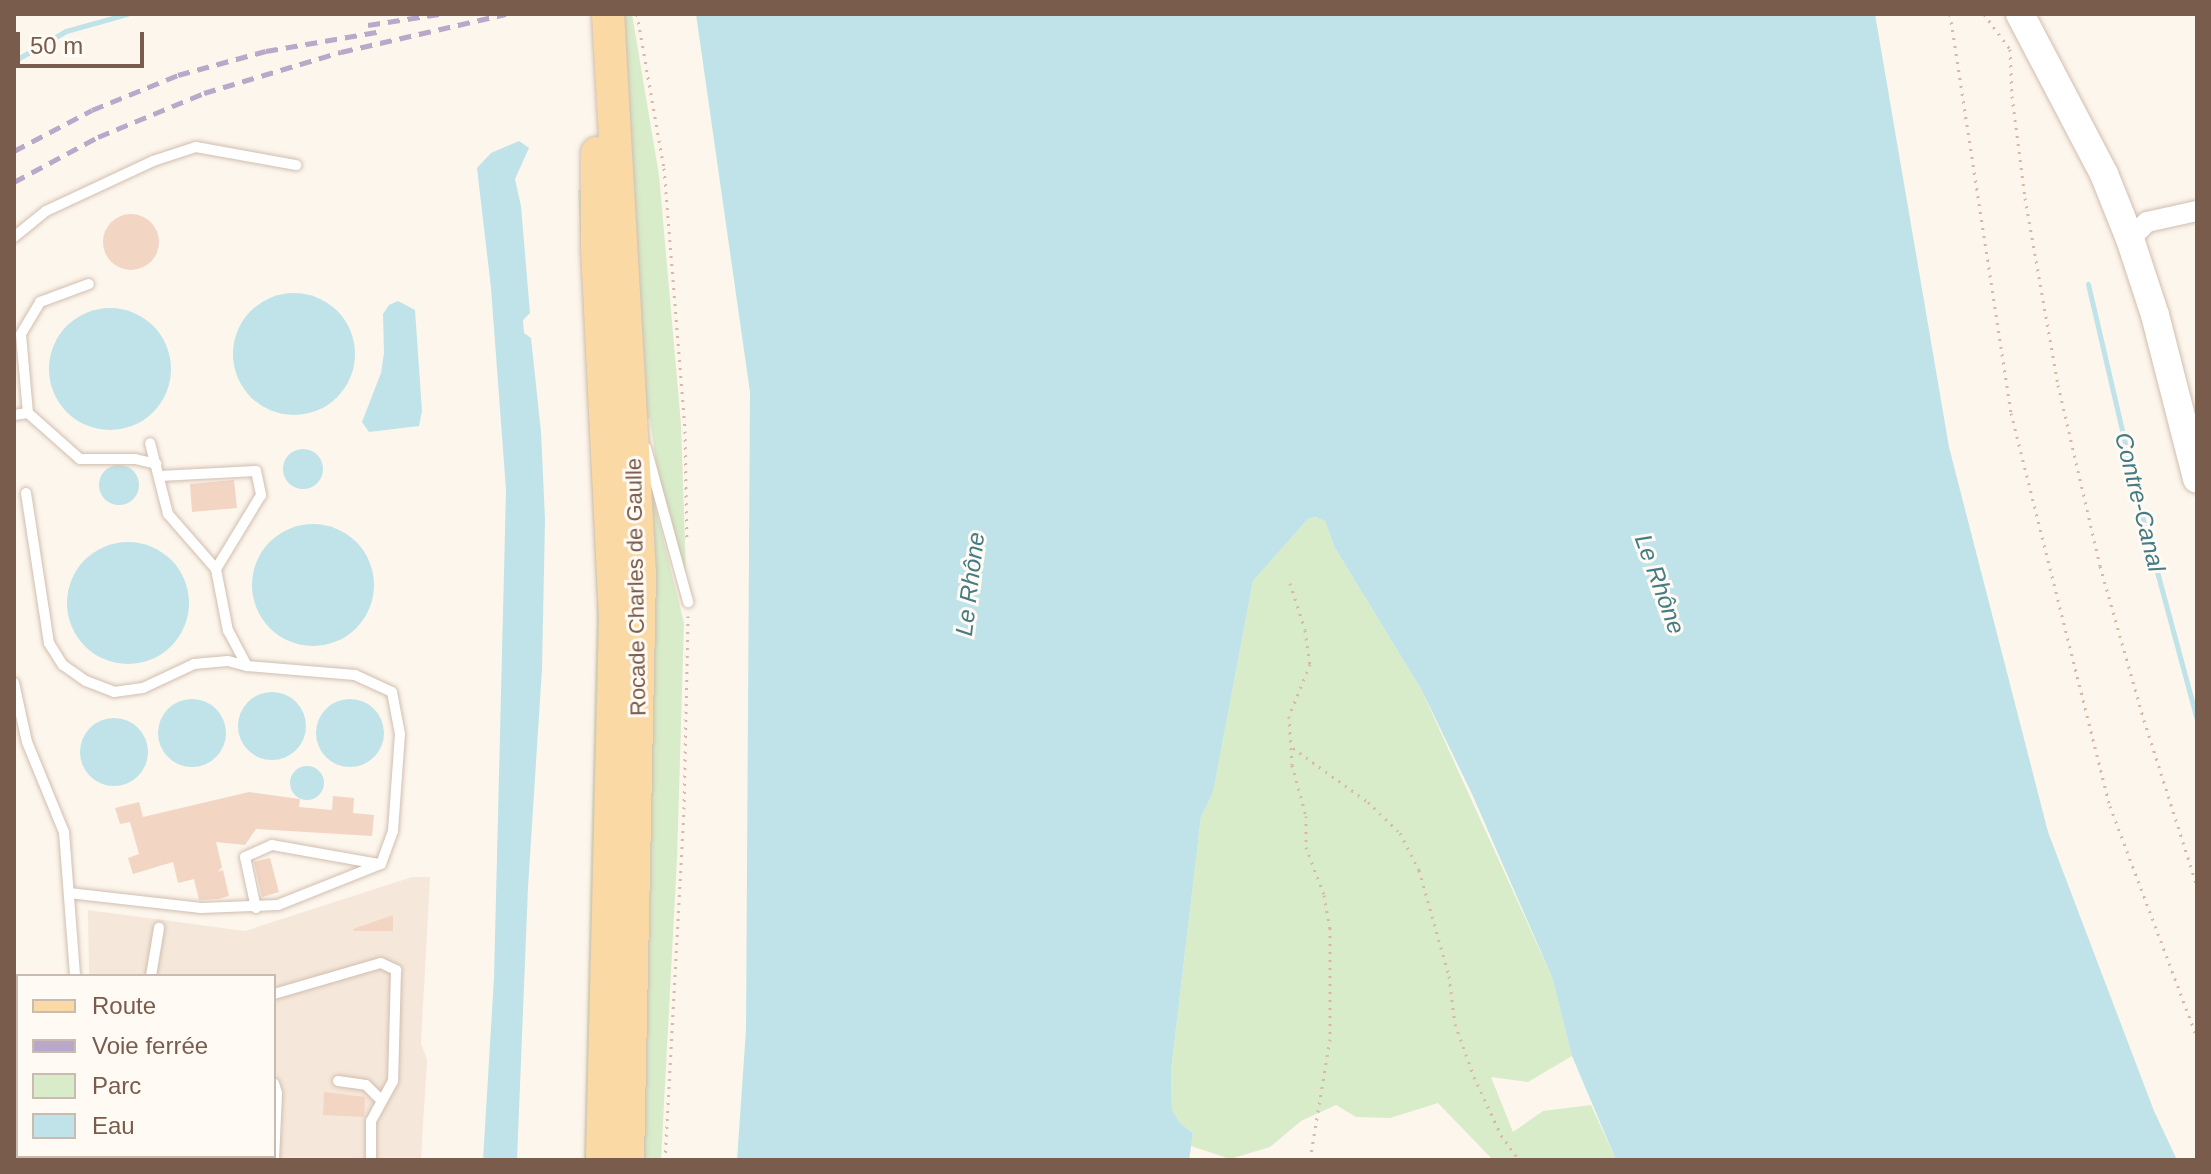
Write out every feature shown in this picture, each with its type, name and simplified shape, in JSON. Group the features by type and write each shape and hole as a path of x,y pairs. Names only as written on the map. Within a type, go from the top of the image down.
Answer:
{"main road":[{"name":"Rocade Charles de Gaulle","path":"590,14 615,621 602,1160"},
{"name":"Rocade Charles de Gaulle","path":"608,14 634,440 641,669 628,1160"},
{"path":"2020,14 2104,174 2130,239 2155,315 2197,479"}],"street":[{"path":"2130,239 2147,222 2197,211"}],"lane":[{"path":"14,237 46,211 153,161 196,147 296,165"},
{"path":"89,284 40,302 21,334 28,413 80,459 135,459 156,464"},
{"path":"14,415 28,413"},
{"path":"634,440 646,448 652,465 688,602"},
{"path":"150,443 168,514 216,569 228,631 247,666"},
{"path":"160,476 256,471 261,495 216,569"},
{"path":"26,493 49,643 63,665 86,681 114,692 143,688 194,664 228,661 247,666 355,675 392,692 400,734 393,831 381,864 320,891 256,908 201,908 69,893"},
{"path":"14,683 27,742 64,832 75,974"},
{"path":"256,908 245,857 272,845 381,864"},
{"path":"151,974 159,928"},
{"path":"276,993 381,963 396,970 393,1081 371,1121 371,1160"},
{"path":"338,1081 366,1085 381,1100"},
{"path":"276,1090 276,1115"},
{"path":"14,1152 15,1160"}],"path":[{"path":"1950,14 2011,413 2110,806 2197,1038"},
{"path":"1984,14 2010,49 2012,96 2027,214 2058,385 2100,566 2144,720 2197,886"},
{"path":"1290,583 1305,630 1310,664 1289,716 1292,765 1306,816 1306,847 1324,895 1330,928 1330,1039 1310,1160"},
{"path":"1291,746 1368,802 1400,833 1419,870 1449,976 1455,1024 1474,1077 1501,1135 1519,1160"}],"shaded area":[{"path":"412,877 430,877 421,1043 427,1060 421,1160 85,1160 276,1158 276,974 89,974 88,910 245,931"}],"green space":[{"path":"624,14 632,14 659,175 681,424 686,575 660,489 650,419 644,417"},
{"path":"578,190 585,190 604,611 591,1160 584,1160 597,599"},
{"path":"650,486 684,623 677,859 661,1160 643,1160"},
{"path":"1317,517 1325,521 1335,548 1421,689 1552,977 1572,1056 1528,1082 1491,1077 1513,1132 1543,1111 1591,1105 1616,1160 1493,1160 1438,1103 1390,1118 1356,1117 1336,1105 1301,1121 1270,1147 1230,1159 1191,1146 1193,1133 1180,1123 1172,1110 1171,1071 1201,817 1213,791 1253,581 1308,519"}],"water":[{"name":"Le Rhône","path":"696,14 1875,14 1949,447 2048,832 2154,1111 2177,1160 1616,1160 1572,1056 1552,977 1472,794 1421,689 1335,548 1325,521 1316,517 1308,519 1253,581 1213,792 1201,817 1171,1071 1172,1110 1180,1123 1193,1133 1189,1160 737,1160 746,1030 750,392"},
{"path":"519,141 529,148 515,179 521,206 530,313 523,320 524,333 531,338 541,432 545,519 542,669 528,887 517,1160 483,1160 494,978 506,490 491,288 477,168 491,153"},
{"path":"294,293 317,298 337,311 350,331 355,354 350,377 337,397 317,410 294,415 271,410 251,397 238,377 233,354 238,331 251,311 271,298"},
{"path":"398,301 415,310 422,411 419,426 369,432 362,422 381,373 383,314 389,305"},
{"path":"110,308 133,313 153,326 166,346 171,369 166,392 153,412 133,425 110,430 87,425 67,412 54,392 49,369 54,346 67,326 87,313"},
{"path":"303,449 317,455 323,469 317,483 303,489 289,483 283,469 289,455"},
{"path":"119,465 133,471 139,485 133,499 119,505 105,499 99,485 105,471"},
{"path":"313,524 336,529 356,542 369,562 374,585 369,608 356,628 336,641 313,646 290,641 270,628 257,608 252,585 257,562 270,542 290,529"},
{"path":"128,542 151,547 171,560 184,580 189,603 184,626 171,646 151,659 128,664 105,659 85,646 72,626 67,603 72,580 85,560 105,547"},
{"path":"272,692 296,702 306,726 296,750 272,760 248,750 238,726 248,702"},
{"path":"192,699 205,701 216,709 224,720 224,746 216,757 205,765 192,767 179,765 168,757 160,746 158,733 160,720 168,709 179,701"},
{"path":"350,699 363,701 374,709 382,720 382,746 374,757 363,765 350,767 337,765 326,757 318,746 316,733 318,720 326,709 337,701"},
{"path":"114,718 127,720 138,728 146,739 146,765 138,776 127,784 114,786 101,784 90,776 82,765 80,752 82,739 90,728 101,720"},
{"path":"307,766 319,771 324,783 319,795 307,800 295,795 290,783 295,771"}],"building":[{"path":"131,214 151,222 159,242 151,262 131,270 111,262 103,242 111,222"},
{"path":"234,480 237,508 192,512 190,484"},
{"path":"249,792 300,799 299,807 332,810 333,796 354,798 353,813 374,815 372,836 256,829 245,845 216,842 222,867 218,872 223,870 229,896 218,899 199,900 194,879 178,883 173,862 133,874 128,858 139,854 130,822 120,824 115,808 139,802 143,817"},
{"path":"270,858 279,892 262,897 254,862"},
{"path":"393,915 393,931 353,929"},
{"path":"324,1092 365,1097 364,1117 323,1115"}],"waterway":[{"path":"14,61 66,31 127,14"},
{"name":"Contre-Canal","path":"2088,284 2142,516 2197,720"}],"railway":[{"path":"368,25 439,14"},
{"path":"14,182 98,137 204,93 341,52 506,14"},
{"path":"14,151 92,110 178,75 266,51 382,31"}]}
